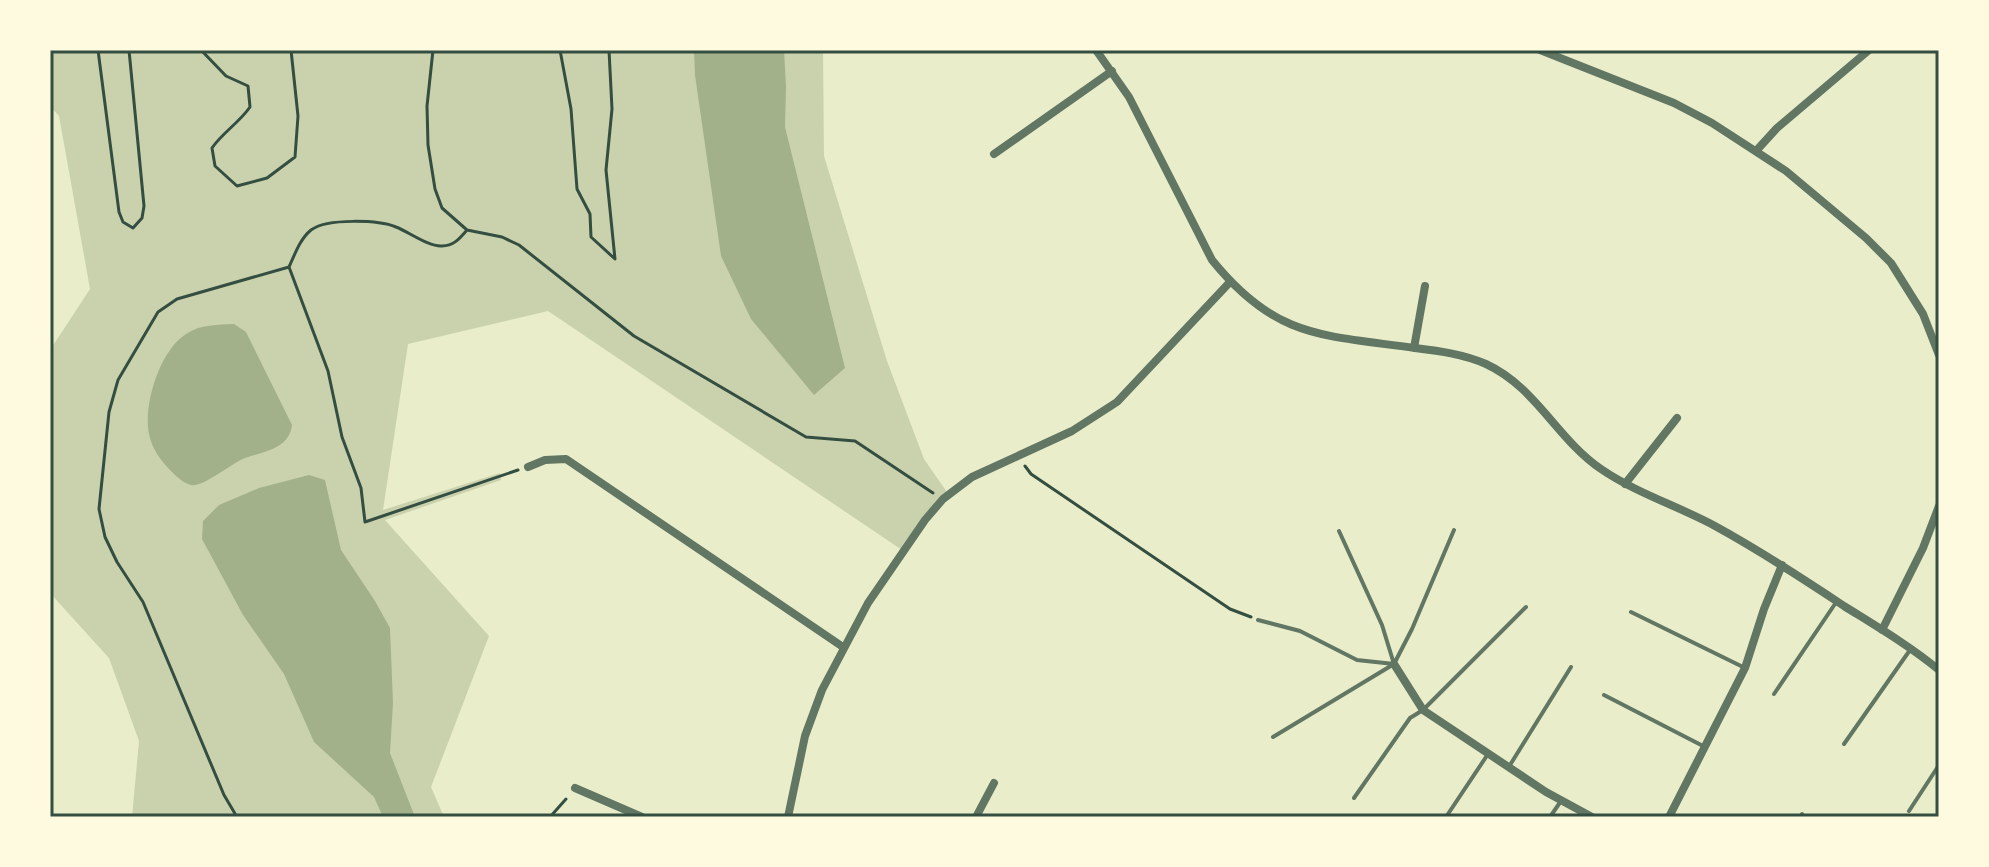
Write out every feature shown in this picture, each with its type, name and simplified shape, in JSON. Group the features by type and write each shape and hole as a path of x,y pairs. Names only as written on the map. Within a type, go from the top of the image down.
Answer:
{"street":[{"path":"1096,50 1147,129 1212,260 1230,282 1271,315 1296,328 1330,337 1462,355 1509,376 1531,395 1588,458 1625,484 1717,527 1782,565 1939,670"},
{"path":"1540,50 1674,103 1756,151 1817,196 1891,263 1935,329 1939,355"},
{"path":"1756,151 1777,128 1869,50"},
{"path":"994,154 1112,71"},
{"path":"788,817 805,736 822,690 843,647 902,550 943,499 972,477 1072,431 1117,402 1230,282"},
{"path":"1414,348 1425,286"},
{"path":"1625,484 1677,418"},
{"path":"528,467 545,460 566,459 843,647"},
{"path":"1882,630 1923,548 1939,506"},
{"path":"1669,817 1745,668 1782,565"},
{"path":"1394,664 1423,710 1561,801 1592,817"},
{"path":"976,817 994,783"},
{"path":"575,788 642,817"}],"lane":[{"path":"1273,737 1394,664 1454,530"},
{"path":"1339,531 1382,625 1394,664"},
{"path":"1774,694 1837,601"},
{"path":"1354,798 1410,718 1423,710 1526,607"},
{"path":"1631,612 1745,668"},
{"path":"1258,620 1300,631 1357,660 1394,664"},
{"path":"1844,744 1910,650"},
{"path":"1508,767 1571,667"},
{"path":"1604,695 1705,747"},
{"path":"1446,817 1488,754"},
{"path":"1909,811 1939,765"},
{"path":"1550,817 1561,801"}],"path":[{"path":"98,50 119,212 123,222 133,228 142,218 144,206 129,50"},
{"path":"201,50 226,76 248,86 250,107 212,148 215,166 237,186 267,178 295,157 298,116 291,50"},
{"path":"433,50 427,106 428,145 435,189 442,208 467,230 502,237 519,245 634,336 806,437 855,441 943,499"},
{"path":"560,50 571,109 577,189 590,214 591,237 615,259 606,170 612,109 609,50"},
{"path":"467,230 455,243 440,247 392,225 362,221 337,223 313,228 300,243 289,267 328,371 342,437 361,488 365,522 528,467"},
{"path":"237,817 224,795 143,602 105,537 99,509 109,412 118,380 158,312 177,299 289,267"},
{"path":"1018,457 1031,474 1142,550 1230,609 1258,620"},
{"path":"550,817 575,788"}],"shaded area":[{"path":"50,50 823,50 824,156 887,361 924,459 949,495 902,550 548,311 408,344 383,510 500,473 501,480 385,520 489,636 431,787 444,817 132,817 139,741 109,658 50,593 50,350 90,289 59,116 50,106"},
{"path":"694,50 784,50 785,127 845,368 814,395 751,319 721,256"},
{"path":"234,324 246,332 292,425 290,433 275,448 245,458 202,483 191,485 171,471 152,445 148,422 151,394 168,352 186,334 197,328"},
{"path":"309,475 325,480 341,550 390,628 393,703 390,753 415,817 383,817 374,797 314,742 284,674 243,615 202,539 203,521 219,505 259,488"}]}
